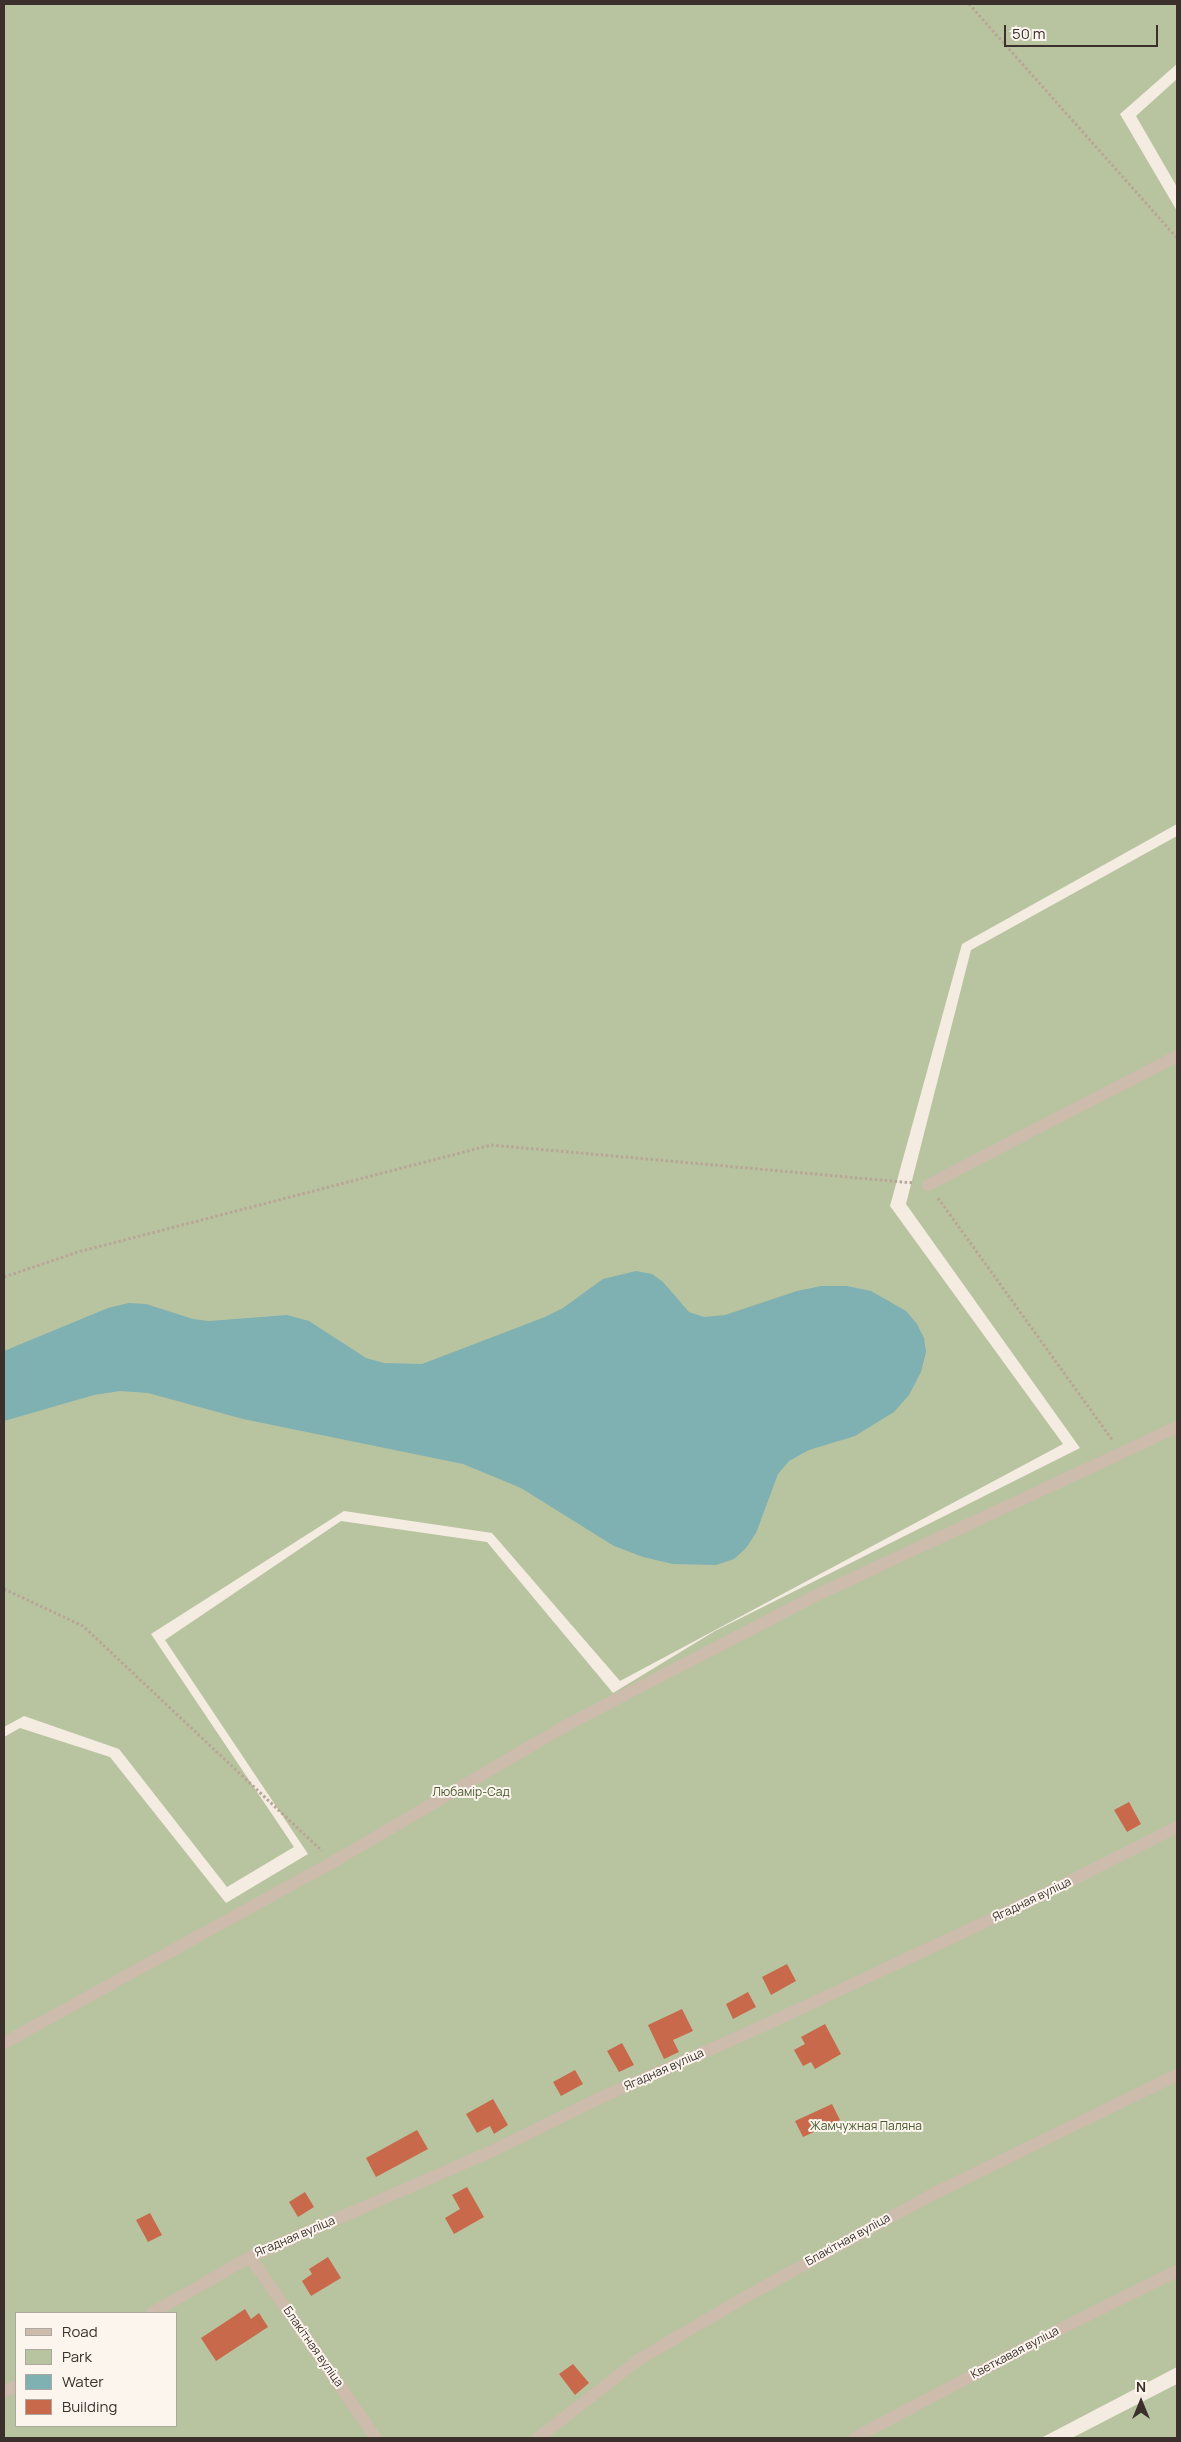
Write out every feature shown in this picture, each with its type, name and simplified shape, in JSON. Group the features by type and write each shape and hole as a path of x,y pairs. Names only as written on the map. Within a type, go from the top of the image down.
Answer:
{"street":[{"path":"928,1185 1177,1056"},
{"path":"4,2043 333,1862 565,1726 819,1594 1177,1427"},
{"name":"Ягадная вуліца","path":"154,2312 250,2257 492,2151 598,2099 763,2026 1028,1902 1177,1827"},
{"name":"Блакітная вуліца","path":"538,2438 638,2360 747,2296 933,2194 1177,2074"},
{"name":"Блакітная вуліца","path":"250,2257 376,2438"},
{"name":"Кветкавая вуліца","path":"854,2438 1070,2324 1177,2271"}],"path":[{"path":"969,4 1177,238"},
{"path":"4,1277 78,1252 491,1145 928,1185 1122,1453"},
{"path":"4,1589 83,1626 333,1862"}],"green space":[{"path":"4,4 1177,4 1177,64 1120,114 1177,211 1177,824 962,944 890,1206 1063,1444 620,1681 492,1533 344,1511 151,1634 294,1847 227,1887 119,1749 24,1716 4,1727"},
{"path":"1177,79 1177,187 1136,116"},
{"path":"1177,836 1177,2367 1041,2438 4,2438 4,1737 20,1728 110,1757 226,1903 308,1854 165,1640 341,1521 487,1542 613,1693 715,1631 1080,1448 906,1204 971,950"},
{"path":"1177,2384 1177,2438 1072,2438 1130,2408"}],"water":[{"path":"636,1271 652,1274 663,1282 689,1312 704,1317 725,1315 797,1291 821,1286 847,1286 871,1291 906,1311 917,1324 924,1338 926,1352 921,1372 909,1395 894,1412 855,1436 809,1450 789,1461 778,1474 756,1533 746,1548 734,1559 716,1565 673,1564 643,1557 614,1546 521,1488 463,1464 243,1419 148,1393 120,1391 94,1395 4,1421 4,1351 108,1308 129,1303 146,1304 193,1319 209,1321 287,1315 309,1321 366,1358 384,1363 422,1364 545,1317 563,1308 603,1279"}],"building":[{"path":"1129,1802 1141,1824 1127,1832 1114,1810"},
{"path":"787,1964 796,1981 771,1995 762,1977"},
{"path":"748,1992 756,2007 733,2019 726,2004"},
{"path":"682,2009 693,2031 673,2040 679,2052 664,2059 648,2025"},
{"path":"825,2024 841,2054 815,2069 811,2062 803,2066 794,2050 805,2044 801,2037"},
{"path":"622,2043 634,2065 619,2072 607,2051"},
{"path":"575,2070 583,2084 561,2096 553,2082"},
{"path":"493,2099 508,2125 494,2134 490,2126 477,2133 466,2114"},
{"path":"832,2104 840,2120 803,2137 795,2121"},
{"path":"417,2130 428,2149 376,2177 366,2158"},
{"path":"467,2187 484,2217 454,2234 445,2218 460,2209 452,2195"},
{"path":"305,2192 314,2207 298,2217 289,2202"},
{"path":"150,2213 162,2235 148,2242 136,2220"},
{"path":"328,2257 341,2278 311,2296 302,2281 312,2274 309,2269"},
{"path":"245,2309 251,2319 259,2313 268,2327 216,2361 201,2338"},
{"path":"573,2364 589,2383 575,2395 559,2374"}],"park label":[{"name":"Любамір-Сад","path":"471,1793"},
{"name":"Жамчужная Паляна","path":"866,2127"}]}
